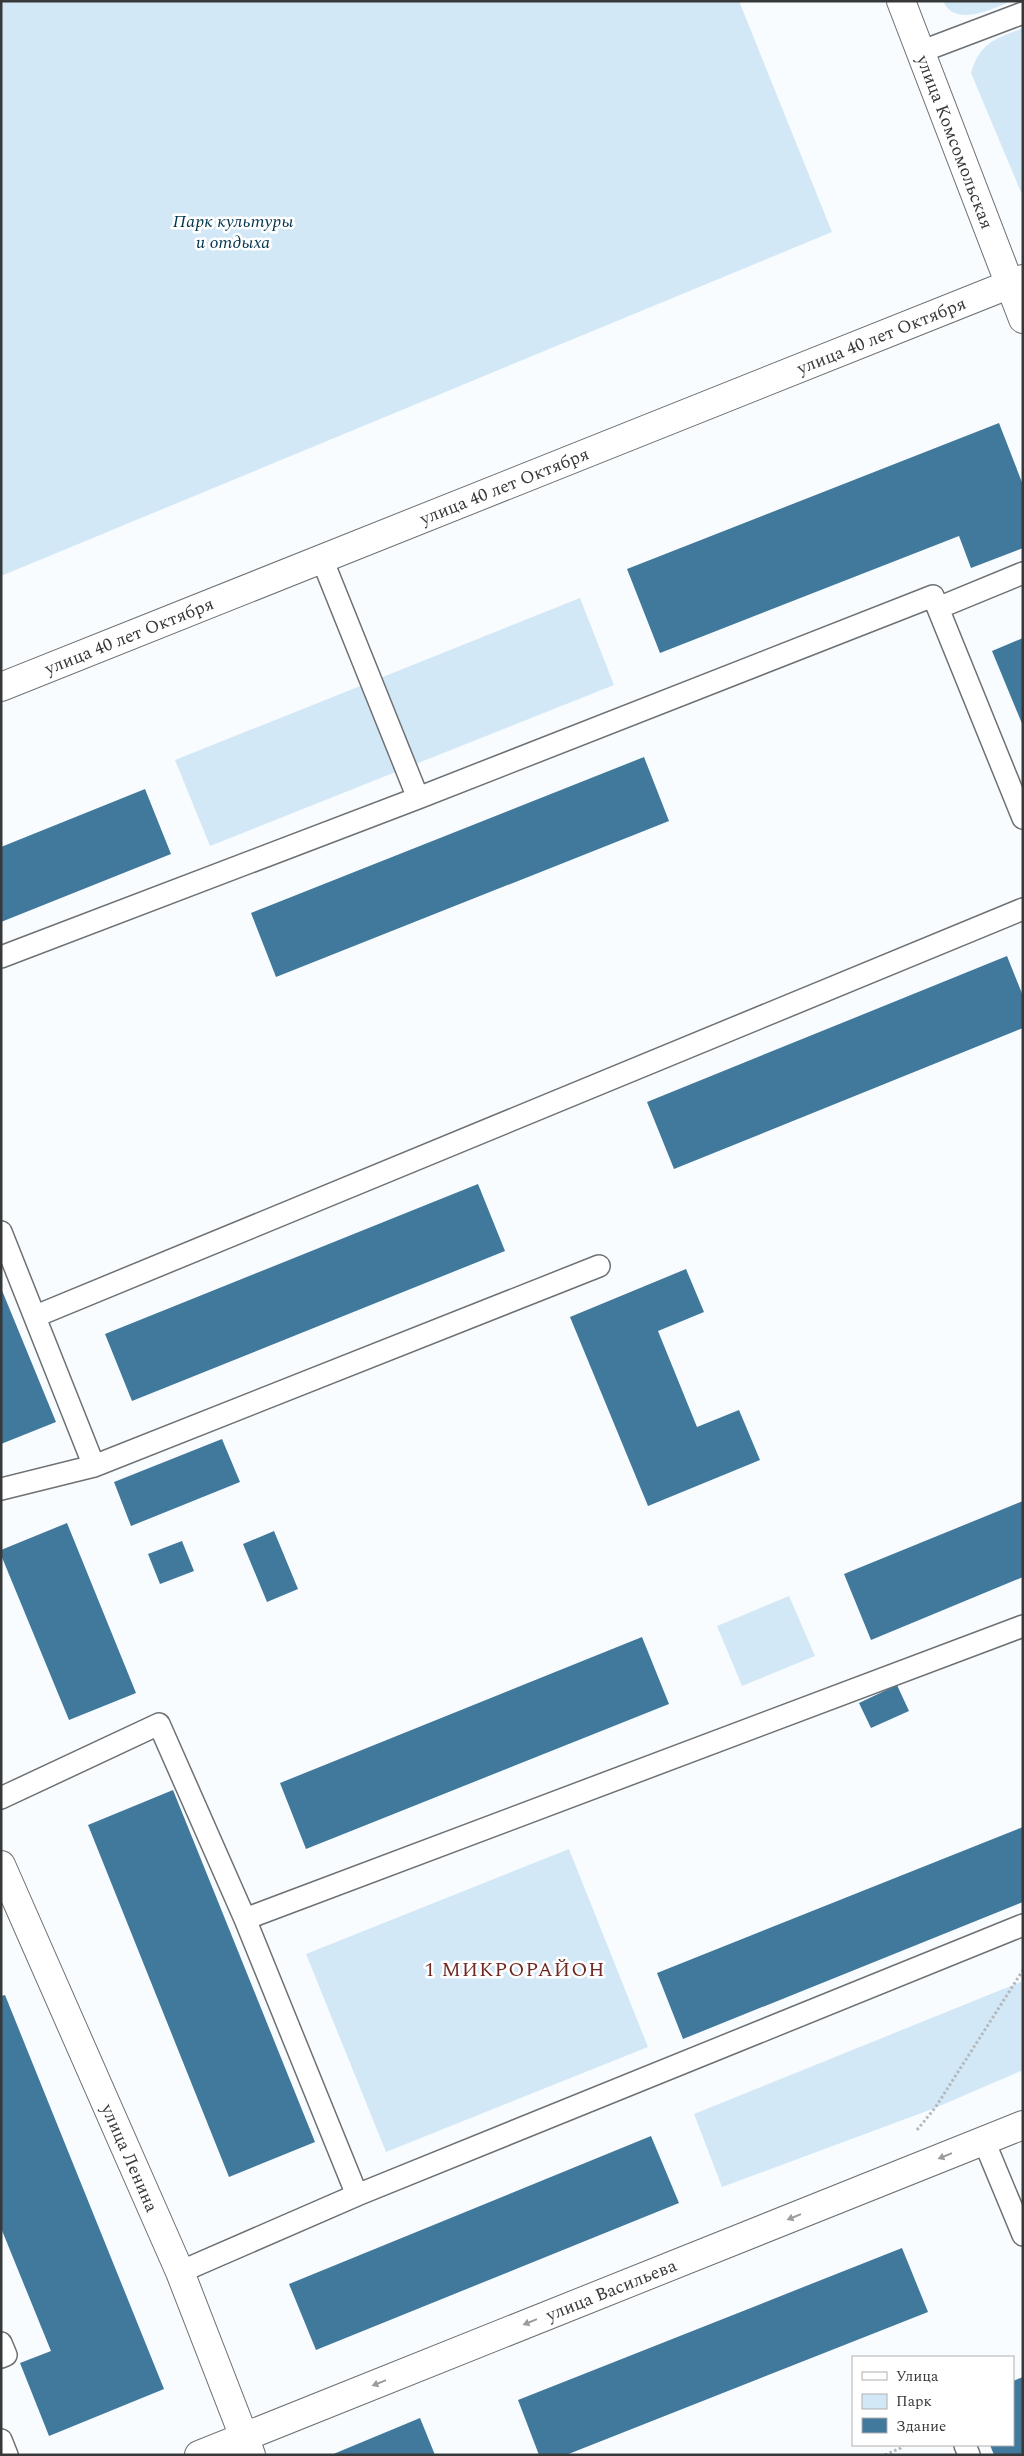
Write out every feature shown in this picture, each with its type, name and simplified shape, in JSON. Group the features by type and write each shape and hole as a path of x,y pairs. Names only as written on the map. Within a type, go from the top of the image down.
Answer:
{"street":[{"name":"улица Комсомольская","path":"901,1 920,52 1016,282 1023,319"},
{"name":"улица 40 лет Октября","path":"1,687 1016,282"},
{"name":"улица Ленина","path":"1,1865 180,2272 247,2446"},
{"name":"улица Васильева","path":"199,2455 247,2446 1023,2125"}],"lane":[{"path":"920,52 1023,13"},
{"path":"322,559 418,798"},
{"path":"938,608 1023,573"},
{"path":"1,957 418,798 933,596 1023,818"},
{"path":"36,1316 1023,908"},
{"path":"1,1232 36,1316 94,1466"},
{"path":"1,1489 94,1466 599,1266"},
{"path":"245,1919 1023,1626"},
{"path":"1,1798 159,1724 245,1919 357,2195"},
{"path":"180,2272 357,2195 1023,1925"},
{"path":"984,2140 1023,2235"},
{"path":"1,2343 6,2355 1,2357"},
{"path":"1,2440 7,2455"}],"path":[{"path":"912,2135 935,2108 1023,1970"},
{"path":"885,2455 902,2446"}],"green space":[{"name":"Парк культуры и отдыха","path":"1,1 739,1 832,232 1,576"},
{"path":"943,1 1011,1 985,12 965,15 956,14 948,9"},
{"path":"1023,28 1023,197 971,73 979,54 984,48 997,39"},
{"path":"580,598 614,685 210,846 175,760"},
{"path":"789,1596 815,1656 742,1686 717,1626"},
{"path":"569,1849 648,2047 386,2152 306,1954"},
{"path":"1023,1981 1023,2070 935,2108 722,2187 694,2114"}],"building":[{"path":"999,423 1023,485 1023,548 971,568 959,536 660,653 627,569"},
{"path":"1023,638 1023,726 992,651"},
{"path":"644,757 669,821 276,977 251,913"},
{"path":"145,789 171,854 1,922 1,847"},
{"path":"1007,956 1023,996 1023,1028 674,1169 647,1102"},
{"path":"478,1184 505,1251 132,1401 105,1334"},
{"path":"686,1269 704,1312 658,1331 697,1427 739,1410 760,1460 648,1506 570,1317"},
{"path":"1,1288 56,1422 1,1444"},
{"path":"222,1439 240,1482 131,1526 114,1482"},
{"path":"1023,1501 1023,1577 871,1640 844,1574"},
{"path":"67,1523 136,1693 69,1720 1,1555 1,1550"},
{"path":"274,1531 298,1589 267,1602 243,1544"},
{"path":"182,1541 194,1571 160,1584 148,1554"},
{"path":"642,1637 669,1704 306,1849 280,1783"},
{"path":"897,1685 909,1711 871,1728 859,1703"},
{"path":"173,1790 315,2142 229,2177 88,1825"},
{"path":"1023,1827 1023,1902 683,2039 657,1973"},
{"path":"5,1995 164,2389 49,2436 20,2363 51,2351 1,2228 1,1996"},
{"path":"651,2136 679,2203 316,2350 289,2284"},
{"path":"902,2248 928,2312 566,2455 539,2455 518,2400"},
{"path":"1023,2377 1023,2455 994,2455 990,2446 1014,2446 1014,2381"},
{"path":"420,2418 435,2455 331,2455"}],"district":[{"name":"1 МИКРОРАЙОН","path":"515,1969"}]}
